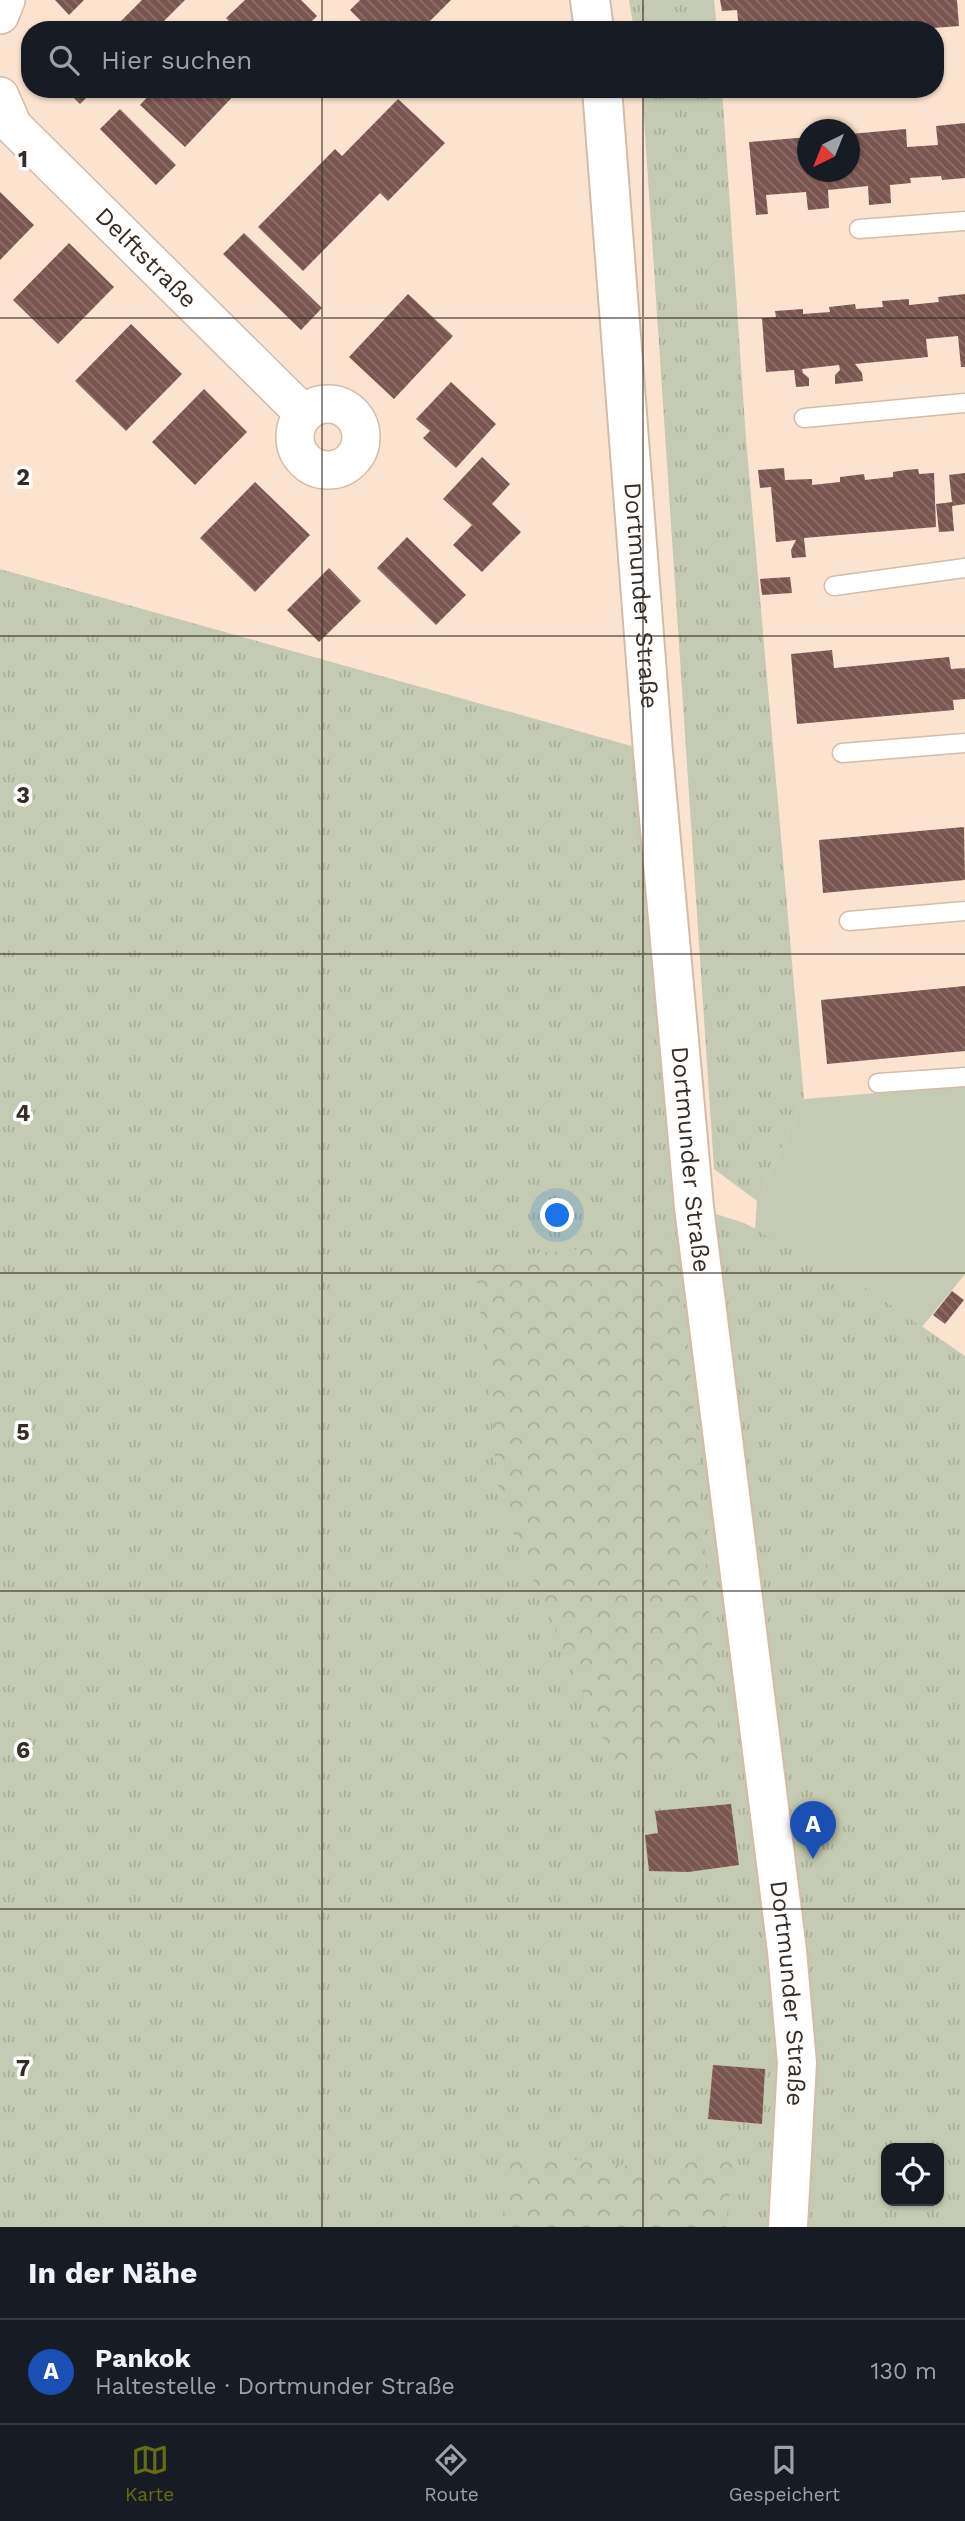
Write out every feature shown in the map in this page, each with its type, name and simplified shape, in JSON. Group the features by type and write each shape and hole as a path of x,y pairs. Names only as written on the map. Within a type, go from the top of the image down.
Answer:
{"main road":[{"path":"590,0 593,21"},
{"name":"Dortmunder Straße","path":"603,98 653,752 692,1193 787,1951 796,2051 788,2227"}],"street":[{"path":"0,15 6,0"},
{"name":"Delftstraße","path":"0,96 13,126 304,414"}],"lane":[{"path":"859,229 965,221"},
{"path":"804,418 965,403"},
{"path":"834,586 965,569"},
{"path":"842,753 965,743"},
{"path":"849,920 965,911"},
{"path":"878,1083 965,1077"}],"green space":[{"path":"629,0 714,0 716,21 632,21"},
{"path":"643,98 723,98 746,439 804,1099 757,1201 714,1169"},
{"path":"0,569 653,752 694,1207 744,1223 847,1275 965,1356 965,2227 0,2227"},
{"path":"965,1086 965,1274 922,1327 847,1275 755,1230 757,1201 804,1099"},
{"path":"677,1238 693,1398 721,1765 616,1768 500,1503 475,1260"},
{"path":"509,2152 668,2171 705,2157 733,2155 726,2227 502,2227"}],"building":[{"path":"55,0 84,0 69,15"},
{"path":"142,0 185,0 164,21 121,21"},
{"path":"245,0 301,0 317,16 312,21 229,21 226,18"},
{"path":"360,0 451,0 430,21 361,21 350,10"},
{"path":"720,0 957,0 959,26 944,27 944,21 738,21 737,10 722,11"},
{"path":"74,98 86,98 80,104"},
{"path":"147,98 231,98 185,147 140,105"},
{"path":"398,99 445,143 388,201 380,193 303,271 258,227 335,149 342,156"},
{"path":"120,109 176,165 156,185 100,129"},
{"path":"965,123 965,178 910,178 911,183 890,185 891,203 869,205 868,186 828,190 829,208 808,210 806,192 766,195 768,214 756,215 749,142 797,138 797,182 860,182 860,133 906,129 907,147 938,145 936,126"},
{"path":"0,192 34,225 0,260"},
{"path":"244,233 322,308 301,330 223,254"},
{"path":"69,243 114,287 58,344 13,300"},
{"path":"408,294 453,336 394,399 349,357"},
{"path":"965,294 965,367 961,367 958,336 926,339 928,357 855,364 862,373 863,381 835,384 839,365 802,369 809,378 809,386 796,387 794,370 766,372 762,318 776,317 775,311 803,309 803,314 830,312 829,307 855,304 856,309 883,307 882,301 909,299 909,305 939,302 938,297"},
{"path":"131,324 182,374 126,431 75,381"},
{"path":"451,382 496,424 456,468 423,438 430,431 416,419"},
{"path":"204,389 247,432 195,485 152,442"},
{"path":"482,457 510,484 492,504 521,532 482,572 453,545 472,525 443,499"},
{"path":"784,468 785,480 812,479 812,485 840,482 840,477 864,474 865,480 893,477 893,472 905,470 918,469 919,474 934,473 936,527 804,538 806,557 792,558 791,550 796,540 776,542 771,487 760,488 758,470"},
{"path":"965,473 965,504 952,506 954,531 939,532 936,504 952,502 949,475"},
{"path":"255,482 310,535 255,592 200,538"},
{"path":"407,537 466,595 436,625 377,568"},
{"path":"329,568 361,601 319,642 287,610"},
{"path":"790,577 792,593 762,595 760,579"},
{"path":"832,650 834,668 949,657 951,669 965,668 965,699 953,700 954,710 797,724 791,654"},
{"path":"964,827 965,880 823,893 819,840"},
{"path":"965,986 965,1051 827,1064 821,1000"},
{"path":"952,1291 964,1300 945,1324 933,1315"},
{"path":"731,1804 739,1865 688,1872 649,1871 645,1835 658,1833 655,1811"},
{"path":"713,2065 765,2069 762,2124 708,2119"}],"place":[{"name":"Pankok","path":"813,1859"}]}
